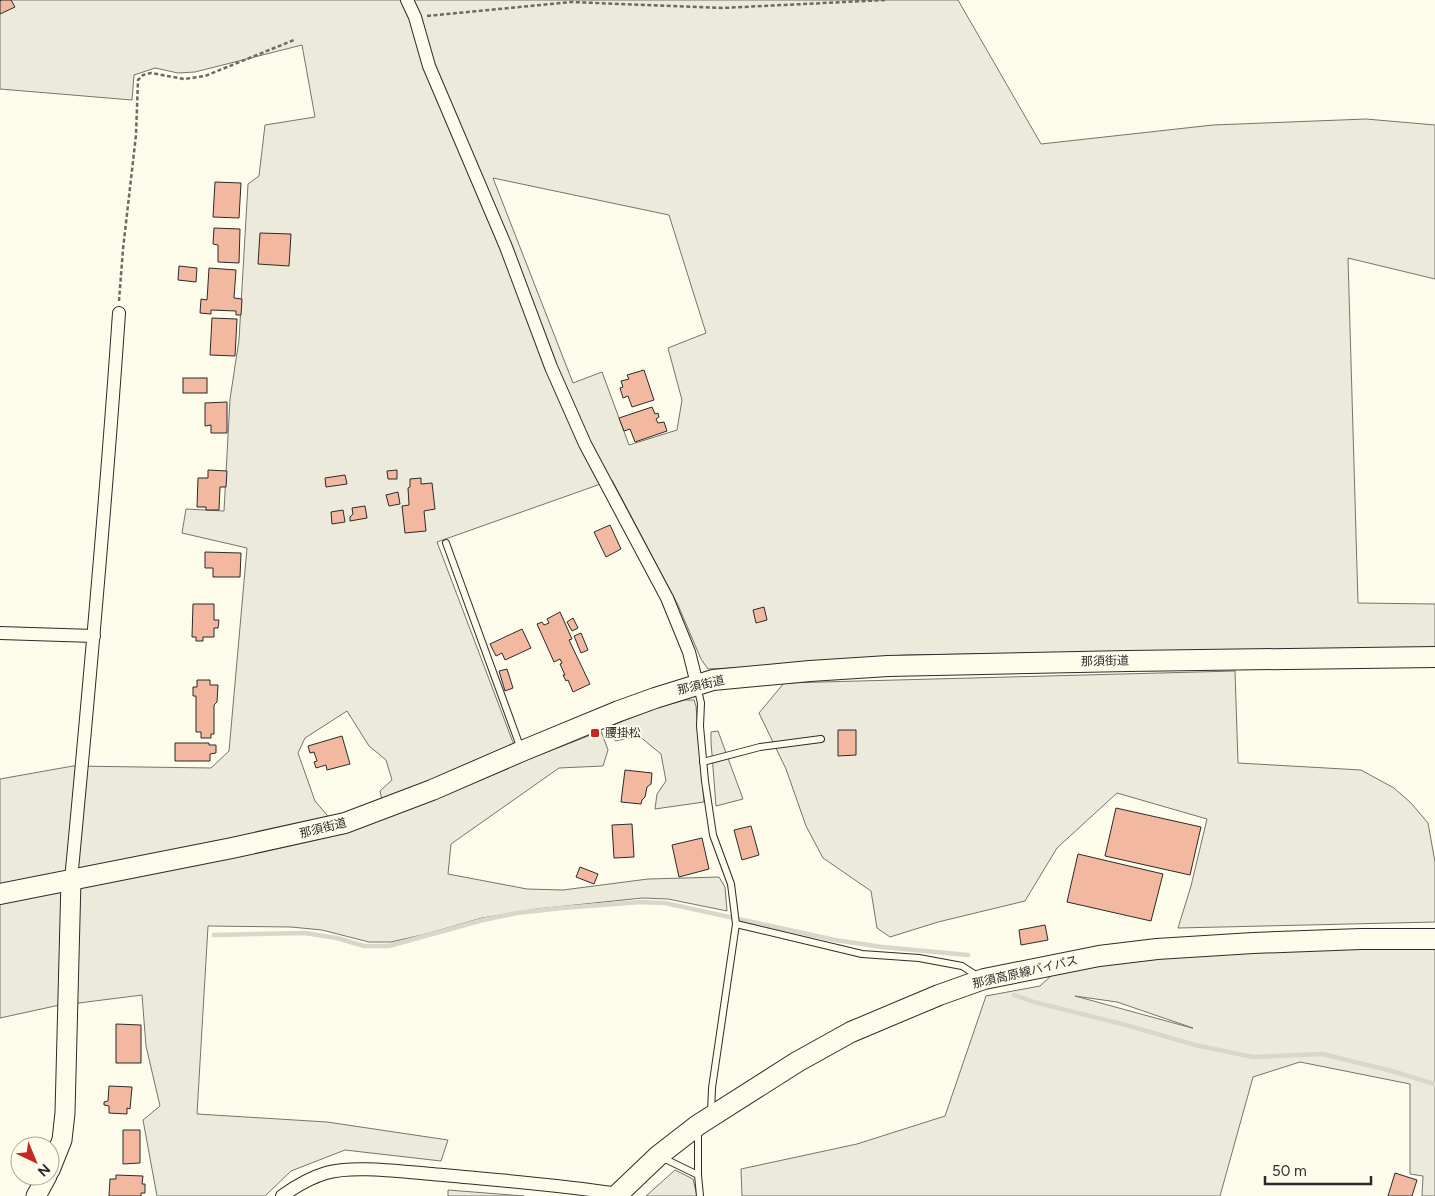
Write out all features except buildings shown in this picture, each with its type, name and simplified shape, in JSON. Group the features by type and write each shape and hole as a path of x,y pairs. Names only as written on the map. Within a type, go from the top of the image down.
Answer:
{"main road":[{"name":"那須街道","path":"0,894 345,823 432,790 522,751 654,698 713,680 888,666 1435,657"},
{"name":"那須高原線バイパス","path":"617,1195 658,1156 704,1121 797,1062 851,1032 984,979 1099,956 1157,949 1272,942 1435,939"}],"street":[{"path":"407,0 415,17 430,66 506,247 551,367 585,444 667,598 689,652 697,684"},
{"path":"60,1145 65,1113 71,880 94,636 118,313"},
{"path":"0,633 94,636"},
{"path":"282,1196 301,1182 327,1172 355,1170 386,1170 563,1186 617,1195"}],"lane":[{"path":"446,543 522,751"},
{"path":"697,684 700,703 703,762 714,835 731,884 736,924 712,1088 704,1121 698,1175 700,1196"},
{"path":"703,762 760,747 822,739"},
{"path":"736,924 862,954 919,958 962,966 984,979"},
{"path":"658,1156 698,1175"}],"path":[{"path":"415,17 571,2 722,8 884,0"},
{"path":"118,313 136,135 138,80 143,75 151,73 184,79 205,76 294,40"}],"shaded area":[{"path":"0,0 958,0 1041,144 1213,125 1366,119 1435,125 1435,279 1348,258 1358,603 1435,604 1435,648 904,655 777,666 708,669 701,659 678,605 612,480 437,542 514,745 382,800 380,791 392,780 386,760 369,746 347,711 305,738 298,753 315,801 332,821 414,804 601,731 608,750 603,766 559,768 451,844 448,874 527,889 563,890 648,879 719,877 725,887 727,911 668,899 642,898 537,909 482,918 391,942 369,942 322,930 291,927 208,926 197,1114 327,1122 448,1140 441,1161 345,1150 291,1171 265,1196 157,1196 143,1120 160,1106 146,1046 142,995 55,1006 0,1018 0,779 73,766 211,768 229,751 247,548 182,533 186,509 224,511 230,399 239,340 248,184 259,176 265,125 315,117 302,45 195,72 178,73 155,68 134,75 132,100 0,89","holes":["493,178 669,215 706,333 668,348 682,400 677,430 629,445 602,372 573,383"]},
{"path":"1235,671 1238,763 1361,770 1394,788 1411,803 1428,823 1435,862 1435,922 1178,928 1191,886 1207,819 1117,793 1057,848 1025,901 938,922 890,937 877,928 871,891 823,858 806,826 786,769 759,713 784,683"},
{"path":"685,700 694,700 696,706 704,802 655,809 657,794 666,781 661,754 639,736 615,741 613,725 660,707"},
{"path":"718,731 743,799 716,806 711,732"},
{"path":"1435,948 1435,1196 1422,1196 1423,1176 1410,1174 1410,1084 1300,1062 1253,1077 1220,1196 742,1196 741,1169 857,1144 945,1116 986,996 1040,986 1054,973 1122,961 1248,950","holes":["1075,996 1117,1002 1193,1028"]},
{"path":"675,1170 693,1179 697,1196 646,1196"},
{"path":"448,1190 524,1196 448,1196"}],"waterway":[{"path":"214,935 305,933 337,938 364,946 389,946 483,920 517,913 641,902 665,903 835,940 882,947 968,955"},
{"path":"1014,995 1195,1045 1253,1057 1322,1054 1392,1071 1435,1084"}],"place":[{"name":"腰掛松","path":"595,733"}]}
